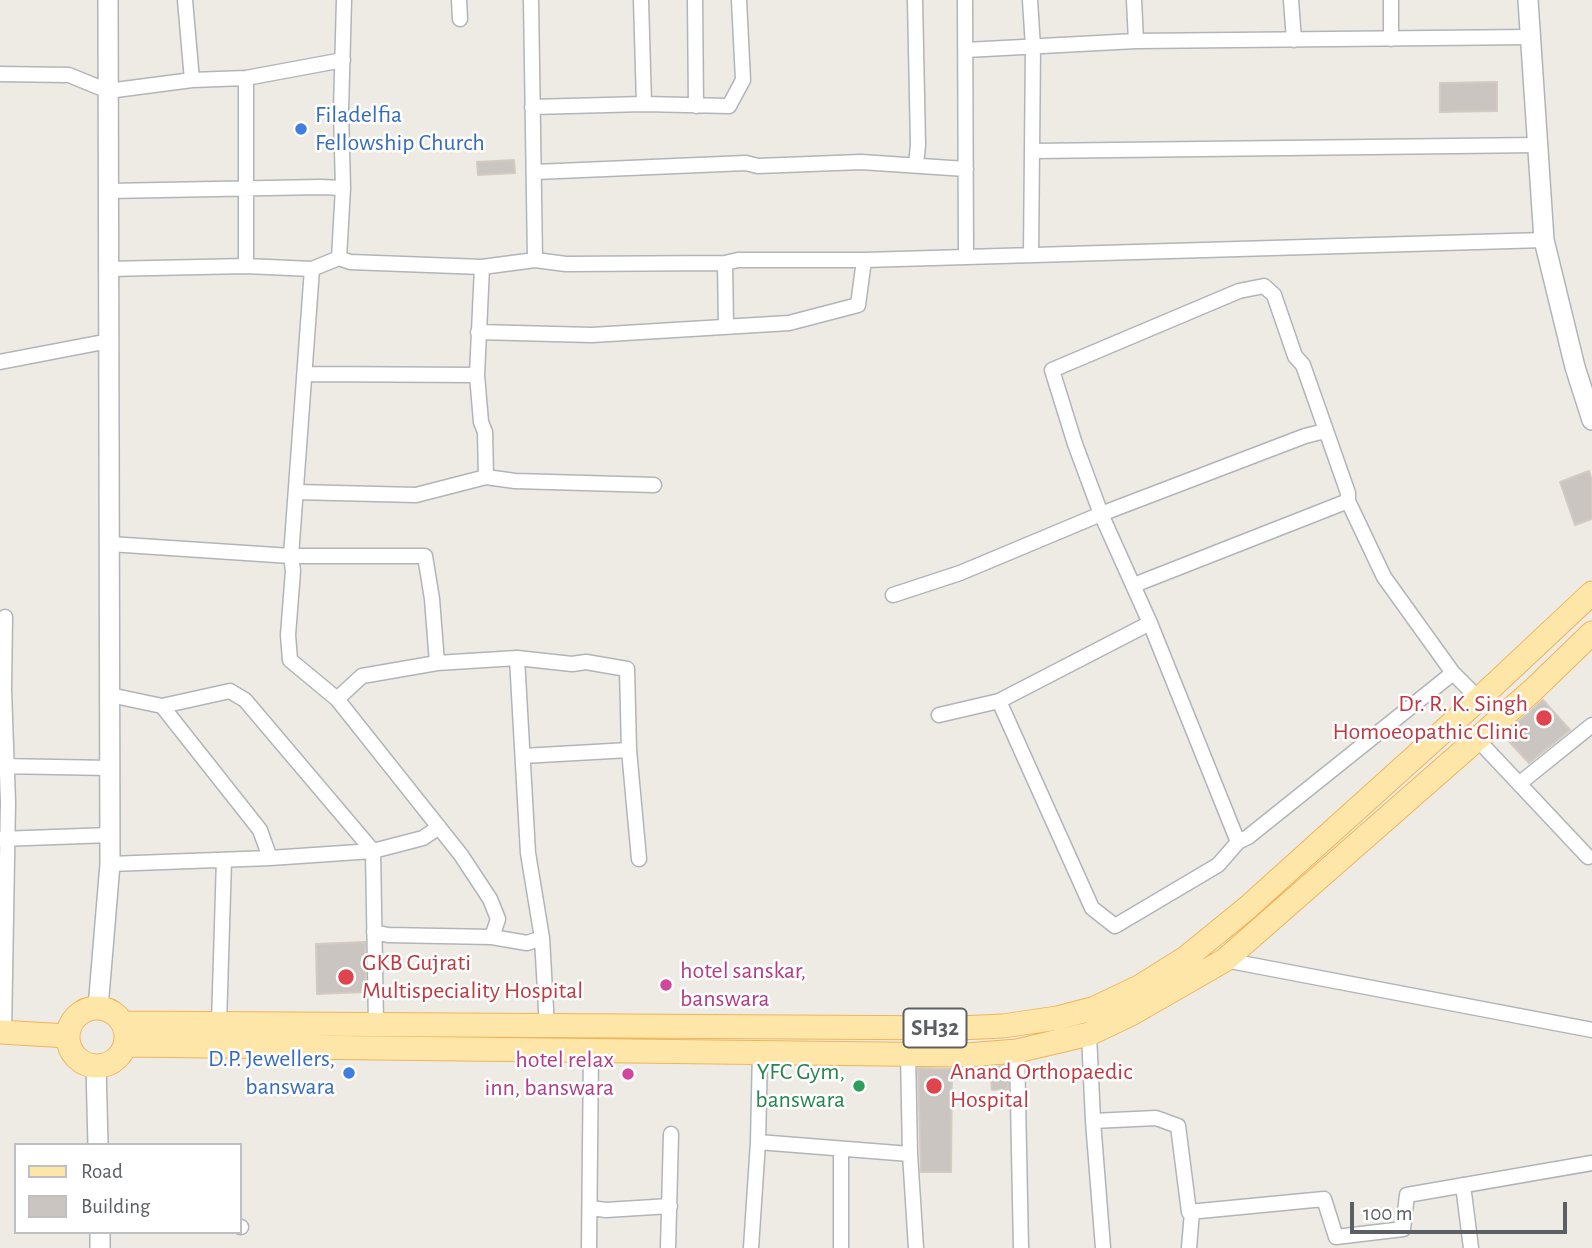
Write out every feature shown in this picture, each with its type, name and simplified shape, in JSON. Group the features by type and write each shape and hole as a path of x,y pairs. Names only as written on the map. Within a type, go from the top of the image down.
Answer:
{"main road":[{"path":"98,1008 110,864 108,0"},
{"path":"1528,0 1545,240 1575,367 1592,419"},
{"name":"SH32","path":"124,1034 219,1024 959,1028 1003,1026 1057,1018 1095,1008 1139,987 1187,957 1247,908 1592,593"},
{"name":"SH32","path":"124,1034 590,1050 967,1055 1017,1051 1089,1034 1131,1014 1225,960 1477,739 1592,633"},
{"path":"98,1008 112,1012 124,1034 117,1058 103,1066 88,1065 75,1057 68,1044 69,1029 77,1016 98,1008"},
{"path":"2,1032 68,1036"},
{"path":"96,1066 98,1143"}],"street":[{"path":"185,0 192,80"},
{"path":"339,258 343,188 341,111 344,0"},
{"path":"458,0 460,19"},
{"path":"531,0 535,260"},
{"path":"641,0 644,104"},
{"path":"695,0 696,106"},
{"path":"532,107 644,104 729,106 743,80 739,0"},
{"path":"915,0 919,145 916,165"},
{"path":"965,0 966,256"},
{"path":"1030,0 1033,47 1031,255"},
{"path":"1135,0 1136,41"},
{"path":"1291,0 1294,40"},
{"path":"1391,0 1391,39"},
{"path":"966,50 1136,41 1530,37"},
{"path":"0,74 68,75 108,91 192,80 246,78 343,60"},
{"path":"246,78 246,266"},
{"path":"1033,150 1538,145"},
{"path":"535,172 746,163 758,166 861,162 966,169"},
{"path":"108,191 343,188"},
{"path":"108,269 246,266 312,268 339,258 350,262 482,267 535,260 566,264 725,263 738,260 864,260 1545,240"},
{"path":"478,332 592,335 789,323 858,305 864,260"},
{"path":"725,263 726,326"},
{"path":"482,267 477,375 481,422 485,432 486,477"},
{"path":"312,268 291,556 293,571 288,635 290,660 337,699 461,855 490,899 498,919 492,937"},
{"path":"1238,842 1150,623 1101,514 1052,370 1239,291 1264,286 1274,295 1295,356 1303,365 1348,493 1348,501 1384,577 1453,673 1479,699"},
{"path":"0,362 109,341"},
{"path":"306,374 477,375"},
{"path":"892,595 960,573 1101,514 1305,436 1325,431"},
{"path":"296,492 416,495 486,477 515,481 654,485"},
{"path":"1134,585 1348,501"},
{"path":"110,544 291,556 425,556 432,599 437,663"},
{"path":"2,1032 5,617"},
{"path":"939,715 999,701 1150,623"},
{"path":"337,699 362,676 437,663 517,658 572,664 586,662 628,669 629,750 639,859"},
{"path":"517,658 528,853 542,938 547,1027"},
{"path":"999,701 1092,908 1115,926 1218,864 1238,842 1248,837 1453,673"},
{"path":"110,695 162,706 230,691 245,700 373,851 376,1024"},
{"path":"162,706 260,830 270,858"},
{"path":"1520,783 1592,725"},
{"path":"1477,739 1588,857"},
{"path":"523,756 629,750"},
{"path":"4,766 110,768"},
{"path":"110,864 373,851 423,838 439,827"},
{"path":"4,839 110,835"},
{"path":"219,1024 224,860"},
{"path":"374,932 388,935 492,937 527,943 542,938"},
{"path":"1225,960 1592,1030"},
{"path":"1089,1034 1103,1248"},
{"path":"589,1248 590,1050"},
{"path":"751,1248 758,1142 760,1051"},
{"path":"1017,1051 1021,1248"},
{"path":"908,1053 910,1154 916,1248"},
{"path":"1093,1121 1156,1118 1178,1126 1189,1212 1324,1199 1336,1237 1403,1229 1407,1195 1592,1163"},
{"path":"668,1248 671,1134"},
{"path":"758,1142 910,1154"},
{"path":"841,1149 841,1248"},
{"path":"1463,1185 1471,1248"},
{"path":"590,1208 606,1210 670,1206"},
{"path":"1189,1248 1192,1212"}],"building":[{"path":"1497,82 1497,111 1440,112 1440,83"},
{"path":"514,160 515,173 478,175 477,162"},
{"path":"1589,471 1592,481 1592,519 1575,525 1560,482"},
{"path":"1543,700 1570,730 1529,763 1503,735"},
{"path":"365,942 366,992 317,994 316,944"},
{"path":"1008,1066 1008,1089 992,1090 990,1067"},
{"path":"918,1068 952,1069 951,1172 921,1172"}],"place":[{"name":"Filadelfia Fellowship Church","path":"301,129"},
{"name":"Dr. R. K. Singh Homoeopathic Clinic","path":"1544,718"},
{"name":"GKB Gujrati Multispeciality Hospital","path":"346,977"},
{"name":"hotel sanskar, banswara","path":"666,985"},
{"name":"D.P. Jewellers, banswara","path":"349,1073"},
{"name":"hotel relax inn, banswara","path":"628,1074"},
{"name":"YFC Gym, banswara","path":"859,1086"},
{"name":"Anand Orthopaedic Hospital","path":"934,1086"}]}
